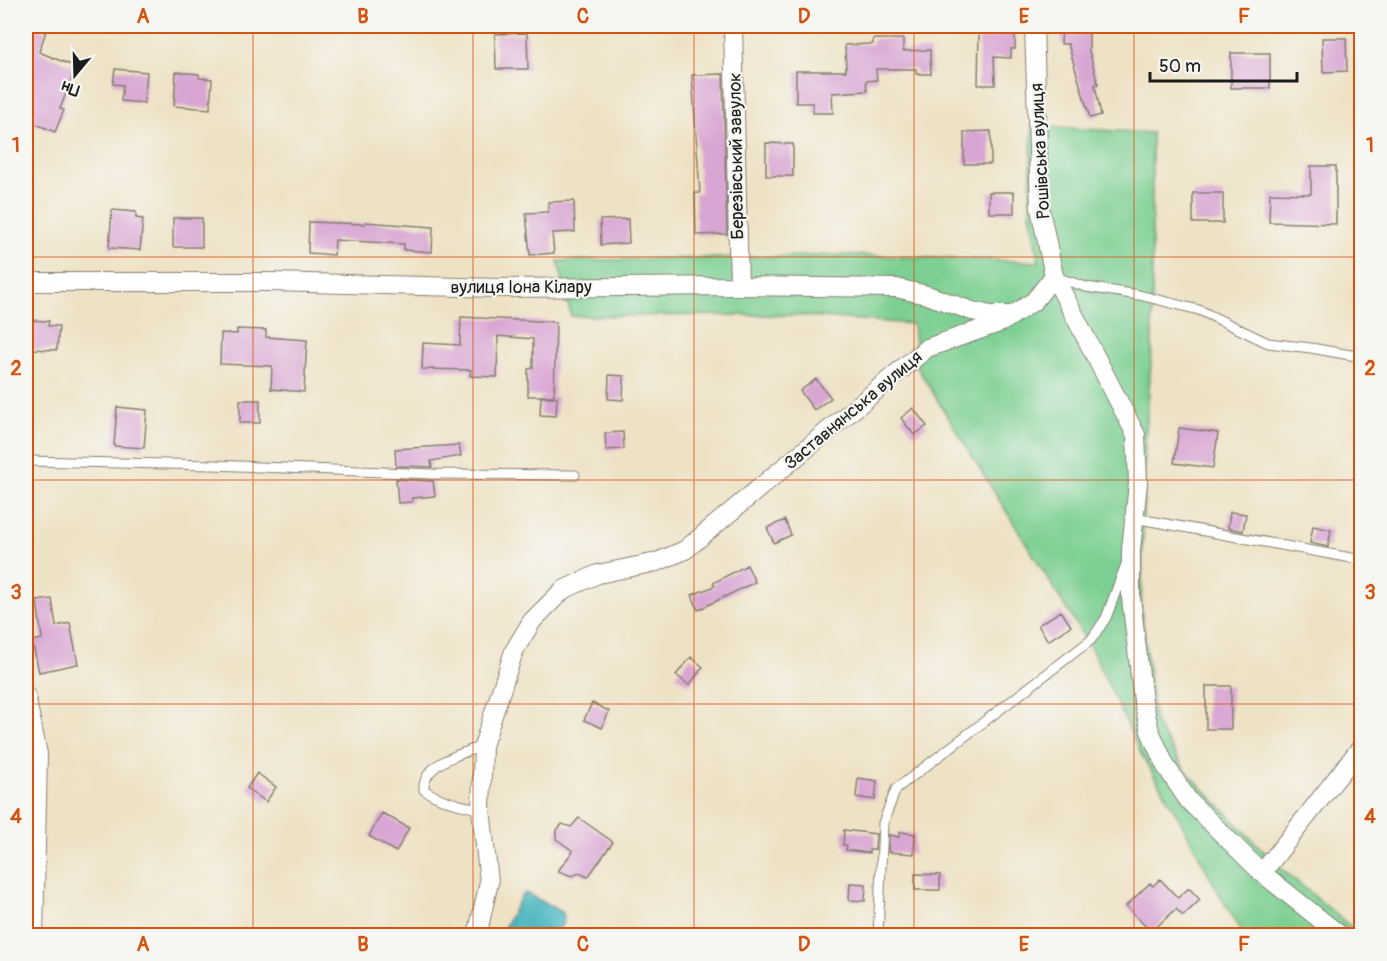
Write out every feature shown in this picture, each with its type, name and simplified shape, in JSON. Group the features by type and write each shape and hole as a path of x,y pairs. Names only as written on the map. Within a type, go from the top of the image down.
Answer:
{"street":[{"name":"Березівський завулок","path":"733,26 739,286"},
{"name":"Рошівська вулиця","path":"1034,26 1040,209 1054,276"},
{"name":"Заставнянська вулиця","path":"477,936 489,882 481,809 483,746 514,651 532,621 563,590 598,574 657,562 685,550 927,348 1002,322 1034,301 1054,276"},
{"path":"1054,276 1136,435 1138,483 1131,550 1131,598 1143,700 1150,731 1165,765 1188,800 1262,873 1341,936"},
{"name":"вулиця Іона Кілару","path":"26,282 271,282 498,288 739,286 896,288 927,295 972,311 991,315 1012,315"},
{"path":"26,696 38,754 34,936"},
{"path":"1262,873 1362,746"}],"lane":[{"path":"1054,276 1086,287 1139,295 1199,310 1268,343 1362,357"},
{"path":"26,461 202,464 433,474 575,475"},
{"path":"1134,518 1362,560"},
{"path":"878,936 883,823 896,789 1091,640 1106,618 1131,550"},
{"path":"481,809 459,806 433,795 424,790 423,784 429,772 438,765 483,746"}],"green space":[{"path":"1032,126 1152,133 1152,349 1145,445 1141,608 1155,723 1186,771 1278,866 1361,935 1244,935 1140,752 1091,648 917,367 913,324 794,315 571,316 558,261 853,255 1039,262 1030,213"}],"water":[{"path":"526,893 562,912 564,922 553,935 500,935 522,895"}],"building":[{"path":"26,26 46,31 39,52 76,67 60,109 64,110 55,132 26,120"},
{"path":"1062,28 1089,29 1089,51 1098,84 1095,85 1101,115 1090,118 1068,44 1061,44"},
{"path":"979,30 1015,31 1015,49 1011,49 1011,58 994,57 995,85 978,85"},
{"path":"527,33 528,69 496,69 495,34"},
{"path":"1322,38 1346,38 1347,71 1323,72"},
{"path":"873,39 903,39 903,51 930,50 931,74 916,74 916,69 876,69 877,80 866,81 867,91 832,93 833,113 813,113 813,103 796,103 796,71 846,71 845,45 873,44"},
{"path":"1231,53 1270,53 1270,88 1231,88"},
{"path":"115,69 147,72 144,103 121,101 123,85 113,84"},
{"path":"176,72 199,74 199,78 212,79 210,109 174,106"},
{"path":"723,74 727,234 696,235 695,193 700,193 692,75"},
{"path":"991,131 991,164 964,164 964,132"},
{"path":"766,143 793,144 793,176 766,176"},
{"path":"1311,166 1336,166 1336,224 1269,222 1270,193 1311,194"},
{"path":"989,192 1014,192 1014,213 989,213"},
{"path":"1193,193 1223,193 1223,223 1193,223"},
{"path":"574,201 575,232 552,233 554,253 530,255 526,213 548,212 548,202"},
{"path":"112,210 136,212 136,218 143,219 140,250 109,248"},
{"path":"173,218 202,218 202,247 173,247"},
{"path":"628,219 629,243 601,245 600,220"},
{"path":"309,222 365,224 365,222 433,227 432,252 404,250 404,244 335,240 334,255 308,253"},
{"path":"461,317 556,322 554,396 528,396 528,369 533,368 533,339 498,336 497,377 470,376 471,370 422,369 423,343 460,345"},
{"path":"26,320 49,321 48,326 59,326 57,350 26,349"},
{"path":"237,329 266,330 266,337 307,340 304,392 271,389 272,366 220,364 221,333 237,334"},
{"path":"609,375 624,376 623,400 608,399"},
{"path":"816,379 831,398 814,410 800,391"},
{"path":"541,397 557,397 556,416 540,415"},
{"path":"240,400 260,400 260,423 240,423"},
{"path":"117,407 147,410 144,448 114,446"},
{"path":"913,408 927,426 914,435 901,418"},
{"path":"1179,428 1218,433 1213,468 1174,463"},
{"path":"623,432 624,449 606,450 605,433"},
{"path":"459,445 461,456 431,461 432,467 396,466 395,449"},
{"path":"396,479 433,481 435,496 412,498 412,502 398,503"},
{"path":"1230,512 1246,514 1243,531 1228,528"},
{"path":"785,520 791,535 774,543 767,528"},
{"path":"1313,526 1331,530 1328,547 1310,543"},
{"path":"747,565 755,582 698,610 692,595 715,586 713,583"},
{"path":"52,599 56,626 70,623 78,664 39,672 32,641 42,639 37,601"},
{"path":"1061,611 1071,626 1048,641 1038,625"},
{"path":"691,657 703,667 689,685 676,675"},
{"path":"1206,686 1231,686 1231,729 1206,729"},
{"path":"592,703 609,711 602,728 584,720"},
{"path":"257,773 276,787 266,802 247,788"},
{"path":"858,778 877,781 875,800 856,797"},
{"path":"382,813 409,828 396,852 369,836"},
{"path":"579,818 613,842 588,877 579,873 572,876 558,871 573,851 556,839 557,830 562,824 571,827"},
{"path":"844,830 876,834 875,850 869,850 869,853 846,850 847,845 843,845"},
{"path":"900,832 915,834 914,854 888,852 889,835 899,837"},
{"path":"915,874 940,875 940,890 915,890"},
{"path":"1160,879 1178,898 1189,888 1200,900 1183,916 1176,909 1151,932 1126,906 1150,883 1153,886"},
{"path":"850,883 866,884 865,901 849,900"}]}
